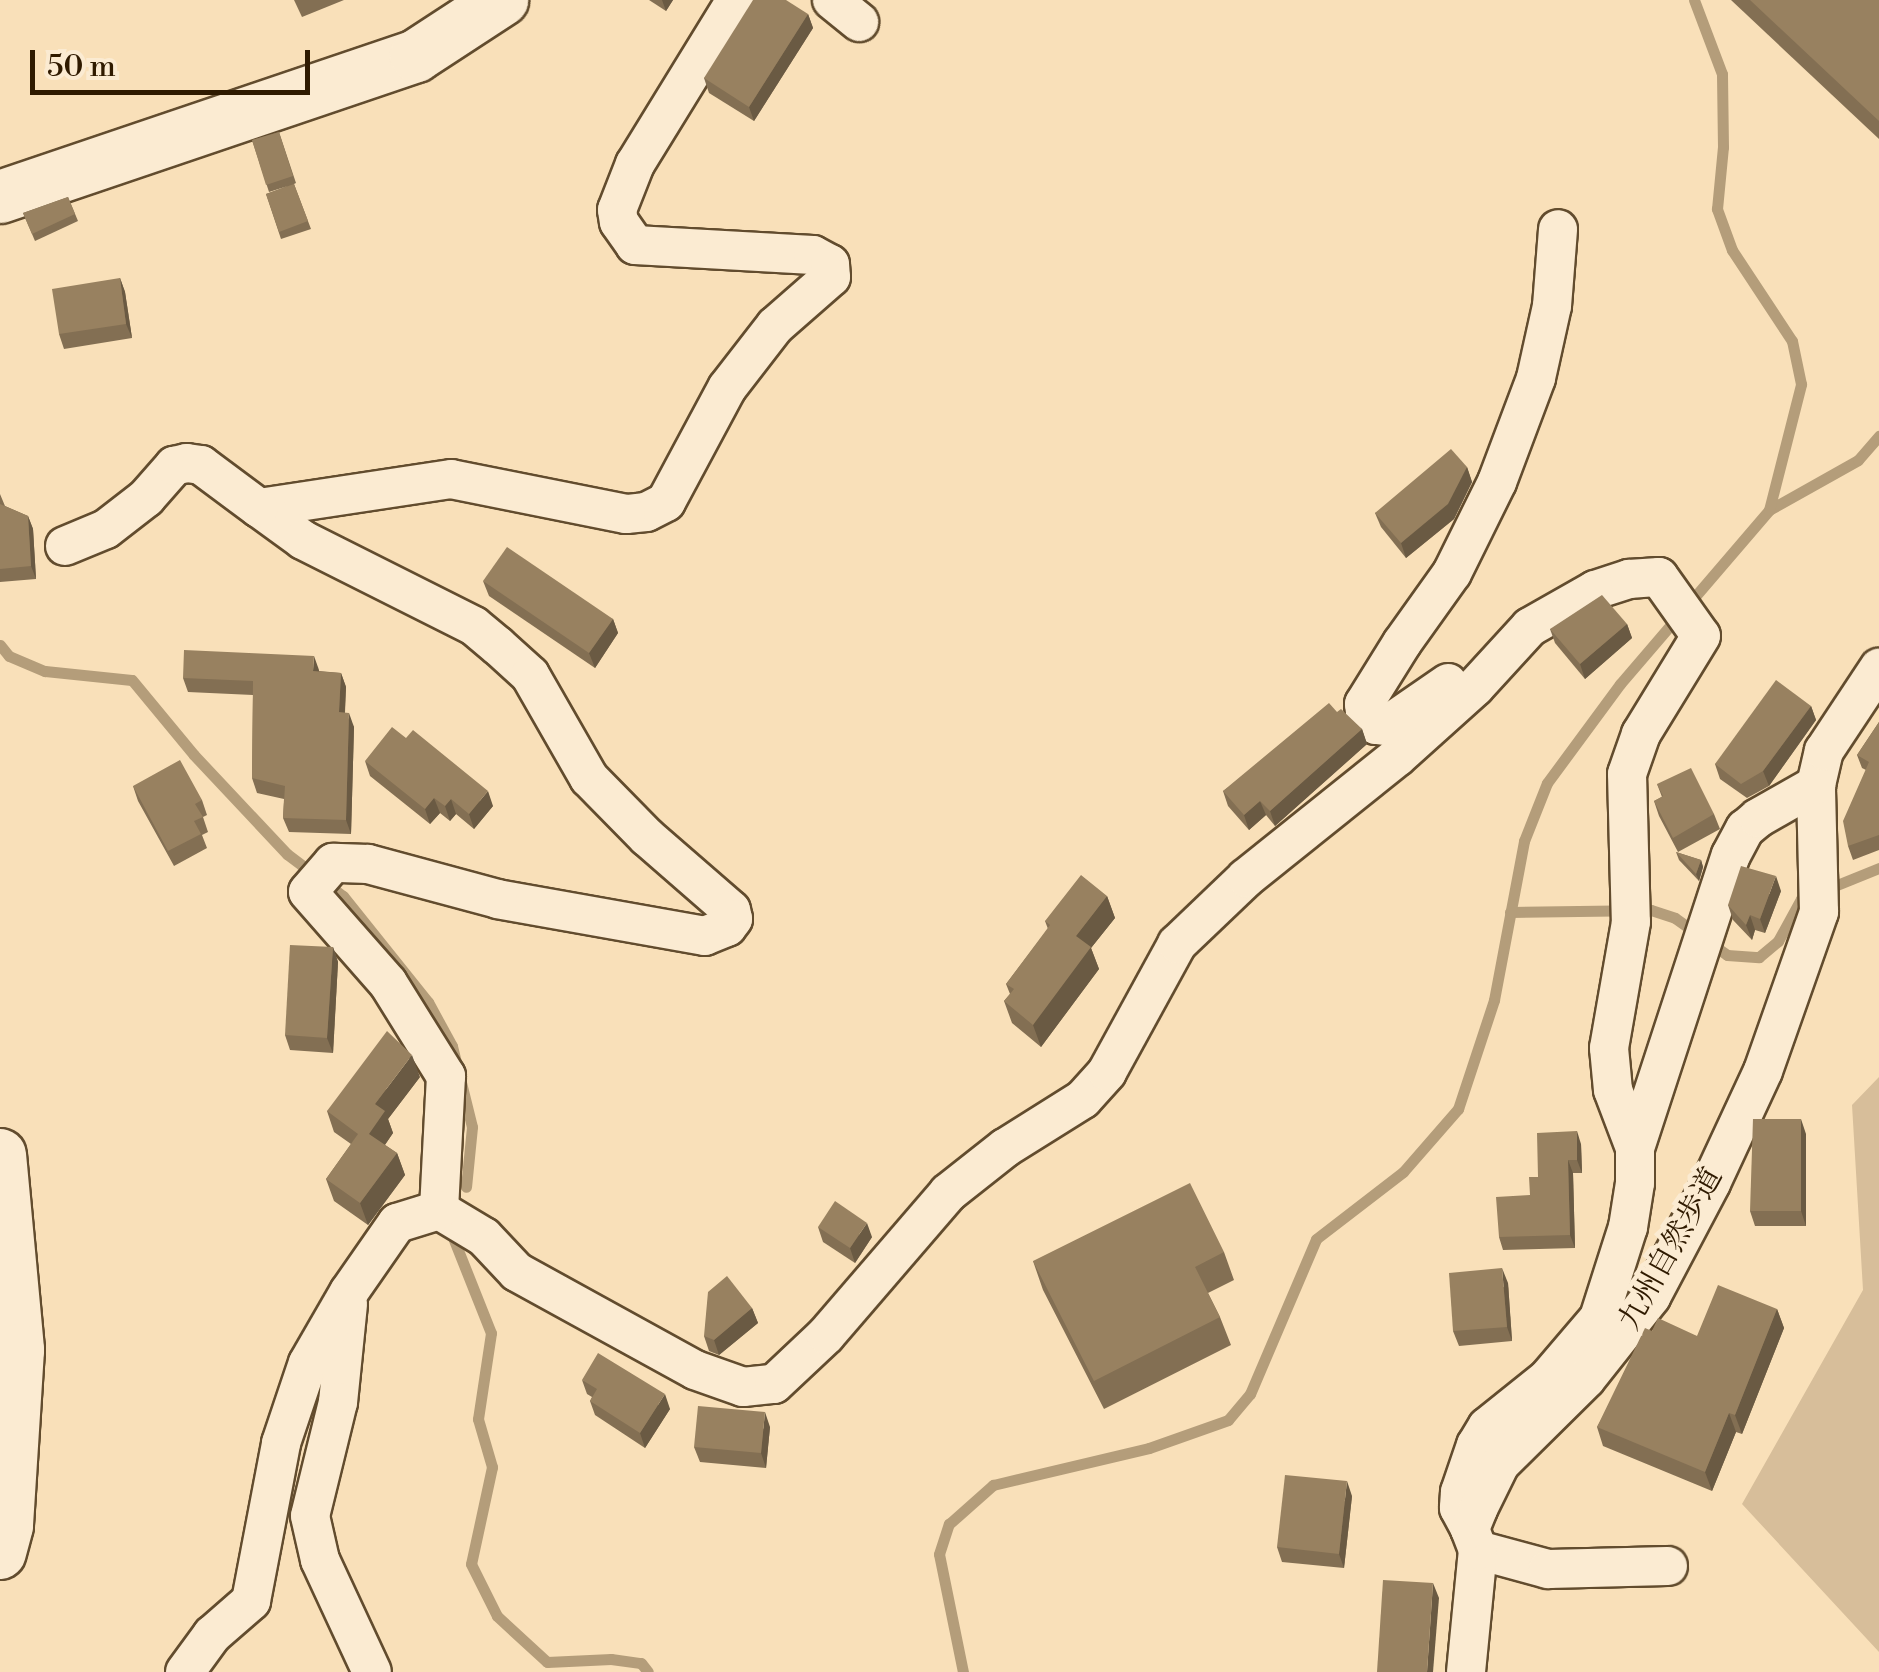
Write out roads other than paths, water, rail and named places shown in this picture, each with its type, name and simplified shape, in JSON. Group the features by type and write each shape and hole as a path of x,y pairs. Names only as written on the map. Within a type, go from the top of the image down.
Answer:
{"street":[{"path":"0,197 416,56 464,30 502,0"},
{"path":"259,508 451,479 626,514 646,512 666,502 728,388 775,326 831,277 830,264 813,255 635,245 618,222 617,210 635,164 736,0"},
{"path":"1558,229 1552,306 1536,378 1497,482 1452,573 1402,642 1364,704 1364,712 1376,725 1386,726 1530,627 1595,590 1629,579 1659,577 1701,636 1641,734 1627,774 1631,904 1610,1048 1613,1090 1635,1148"},
{"path":"65,546 106,530 146,498 174,466 201,465 302,540 458,617 498,646 530,675 589,778 647,837 722,897 733,920 705,936 498,899 368,864 322,876 446,1076 440,1210"},
{"path":"185,1672 212,1635 251,1601 280,1443 308,1364 349,1292 397,1223 440,1210 484,1237 517,1272 695,1370 742,1386 774,1384 826,1336 948,1193 1005,1148 1083,1100 1107,1072 1177,944 1246,878 1397,757 1475,686 1530,627"},
{"path":"1668,1566 1548,1570 1474,1540 1459,1508 1460,1492 1466,1468 1487,1427 1548,1378 1599,1318 1628,1227 1635,1183 1635,1148 1731,855 1745,830 1816,785 1824,751 1879,668"},
{"name":"九州自然歩道","path":"1466,1672 1474,1540 1500,1464 1586,1378 1651,1298 1763,1072 1819,909 1816,785"},
{"path":"0,1155 18,1350 7,1526 0,1553"},
{"path":"349,1292 338,1402 310,1516 320,1560 372,1672"}],"waterway":[{"path":"963,1672 939,1554 949,1524 993,1485 1149,1448 1228,1420 1250,1394 1316,1239 1403,1172 1458,1109 1494,1000 1524,841 1547,783 1620,684 1769,510 1801,384 1792,341 1732,250 1717,209 1723,147 1722,74 1694,0"},
{"path":"1769,510 1858,460 1879,436"},
{"path":"0,645 9,656 45,671 132,680 194,755 287,854 343,896 428,1002 452,1046 472,1127 466,1187"},
{"path":"1827,889 1879,868"},
{"path":"1510,912 1651,910 1675,918 1727,955 1759,957 1778,941 1801,899 1810,896"},
{"path":"454,1240 491,1333 478,1419 492,1467 471,1564 497,1616 547,1662 611,1659 641,1663 648,1672"}]}
